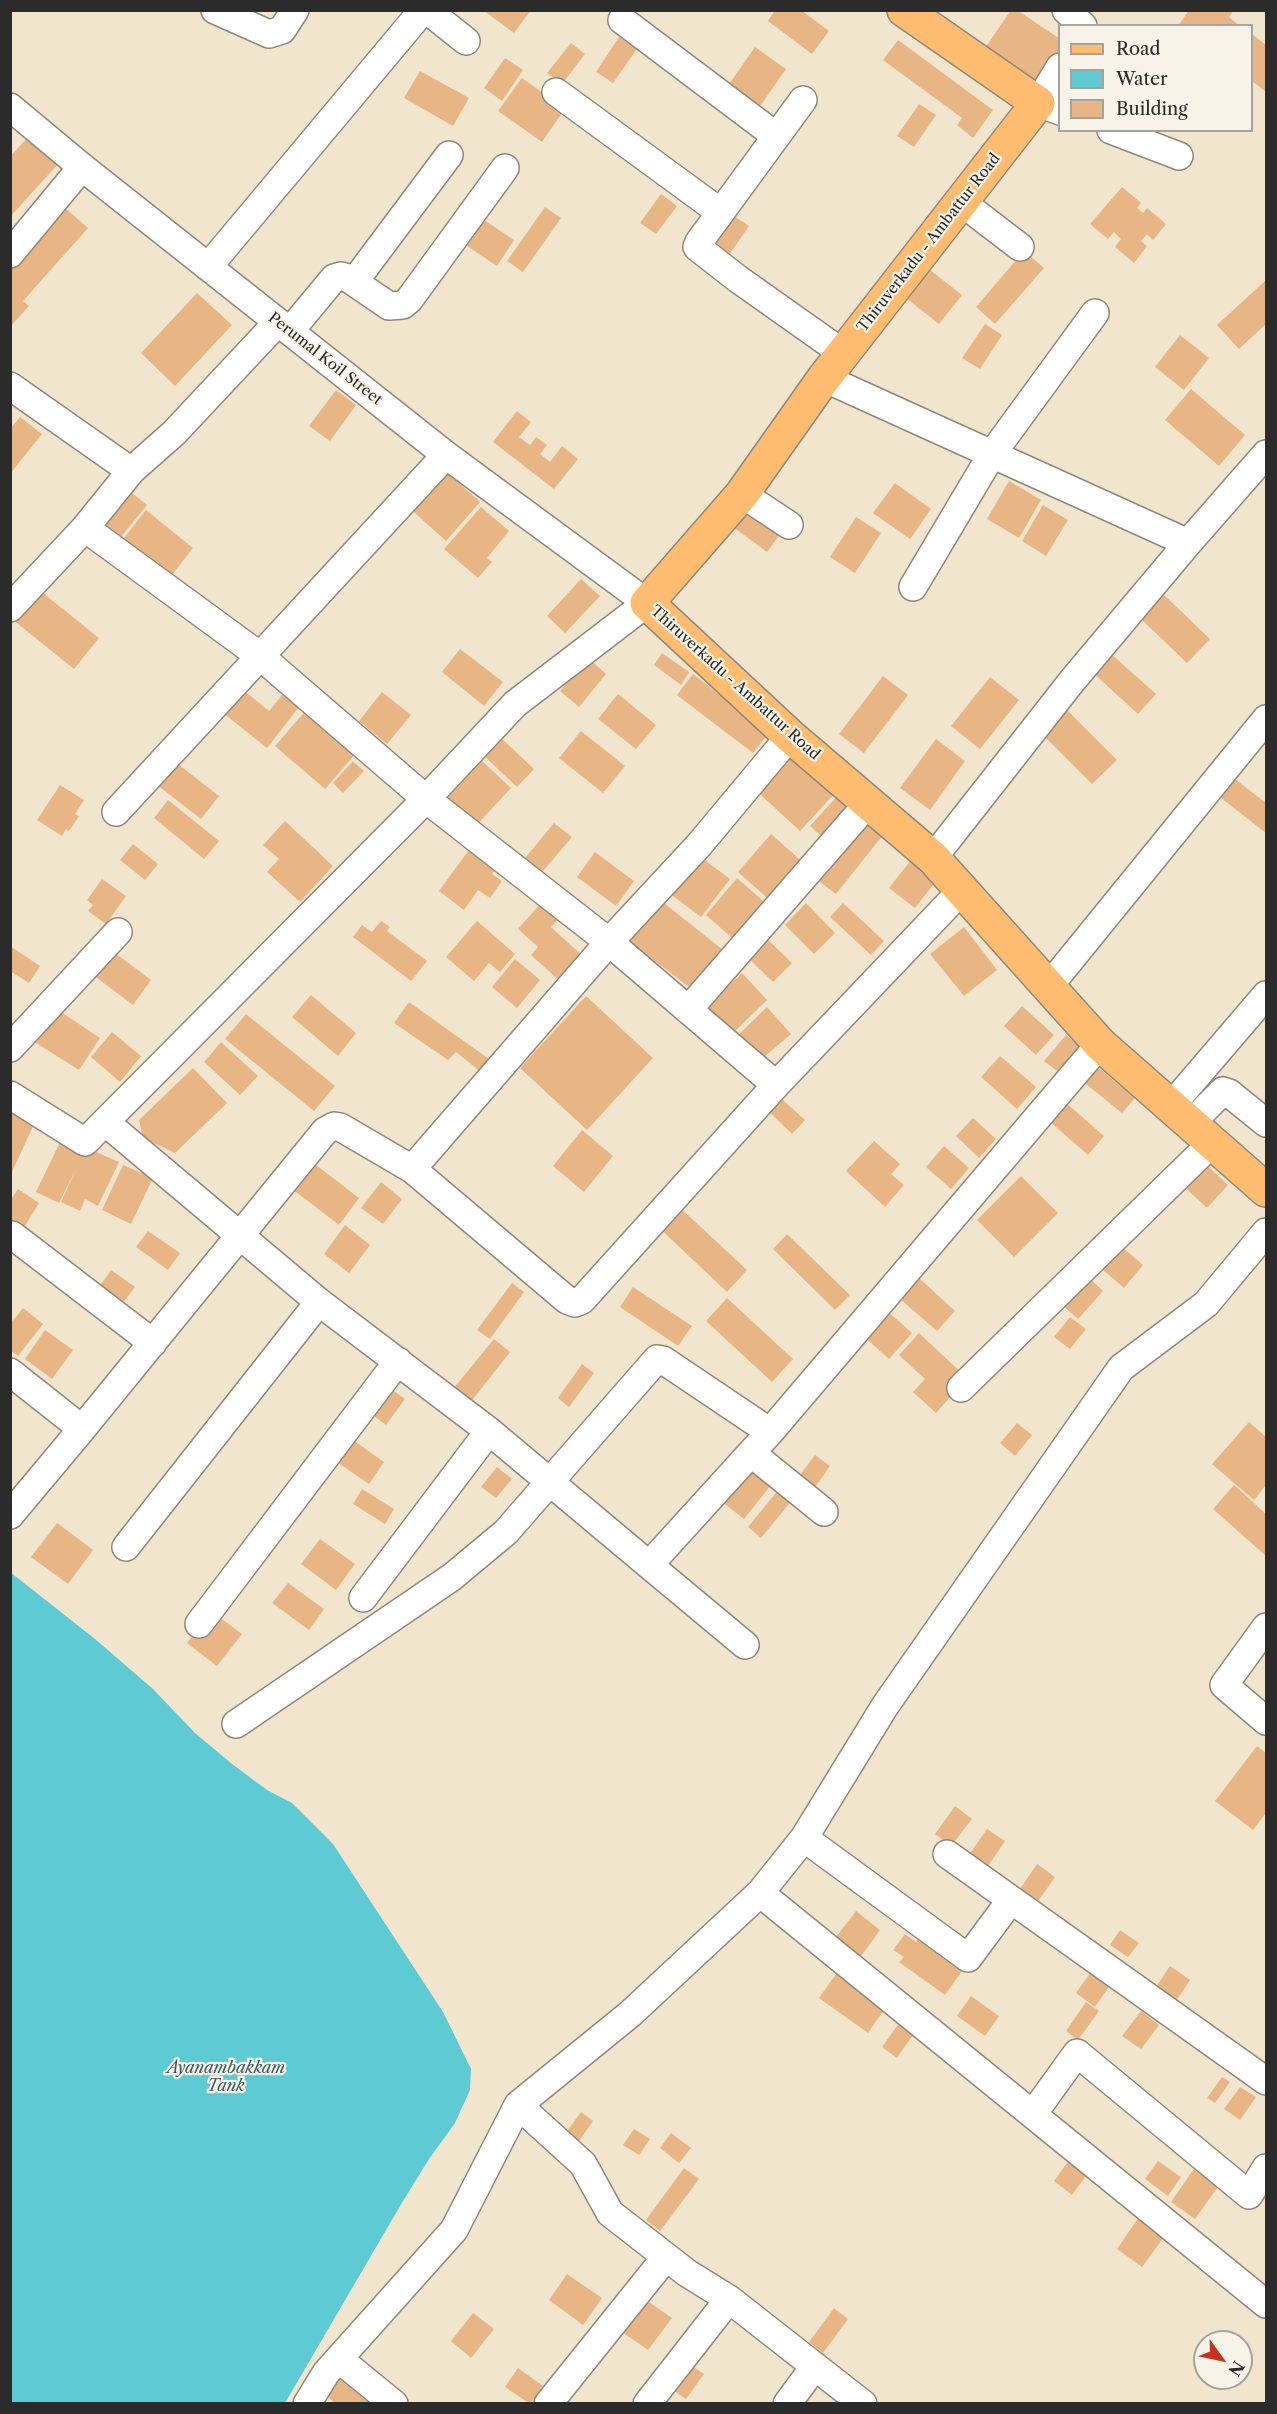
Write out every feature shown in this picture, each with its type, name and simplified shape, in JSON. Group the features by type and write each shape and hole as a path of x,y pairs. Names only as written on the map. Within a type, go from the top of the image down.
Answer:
{"main road":[{"path":"904,10 1048,107"},
{"name":"Thiruverkadu - Ambattur Road","path":"1048,107 960,201 834,366 742,494 647,603 790,736 933,858 1100,1044 1265,1186"}],"street":[{"path":"215,10 269,34 282,30 295,10"},
{"path":"208,267 425,10 466,41"},
{"path":"1066,10 1082,24"},
{"path":"1085,24 1094,10"},
{"path":"622,20 776,136"},
{"path":"1048,107 1058,71"},
{"path":"556,92 720,212"},
{"path":"803,99 699,242 698,247 701,252 834,366 992,454 1188,543"},
{"name":"Perumal Koil Street","path":"10,107 82,167 446,455 647,603"},
{"path":"1116,132 1179,156"},
{"path":"354,282 449,154"},
{"path":"10,254 82,167"},
{"path":"10,608 85,528 131,471 174,433 334,278 341,276 354,282 389,306 403,305 410,300 505,168"},
{"path":"960,201 1020,247"},
{"path":"913,587 992,454 1095,313"},
{"path":"10,386 131,471"},
{"path":"933,858 1072,681 1266,454"},
{"path":"116,812 446,455"},
{"path":"742,494 789,525"},
{"path":"85,528 260,656 426,799 609,942 776,1085"},
{"path":"10,1095 85,1142 426,799 515,704 647,603"},
{"path":"1048,986 1266,720"},
{"path":"412,1170 609,942 699,845 790,736"},
{"path":"688,1010 869,802"},
{"path":"10,1515 330,1127 340,1127 412,1170 498,1244 567,1300 575,1303 582,1300 776,1085 962,890"},
{"path":"10,1048 118,932"},
{"path":"1192,1124 1266,995"},
{"path":"649,1566 752,1453 1100,1044"},
{"path":"961,1388 1223,1091 1229,1093 1266,1123"},
{"path":"105,1122 319,1302 489,1431 746,1645"},
{"path":"307,2403 326,2373 454,2230 518,2105 630,2014 760,1893 804,1838 885,1706 1121,1368 1206,1305 1266,1232"},
{"path":"12,1234 153,1342"},
{"path":"126,1547 319,1302"},
{"path":"236,1724 452,1577 507,1532 657,1359 663,1360 770,1432"},
{"path":"199,1623 398,1361"},
{"path":"10,1372 82,1429"},
{"path":"363,1598 489,1431"},
{"path":"752,1453 824,1512"},
{"path":"1266,1627 1224,1685 1266,1721"},
{"path":"804,1838 968,1958 1011,1900"},
{"path":"947,1854 1266,2081"},
{"path":"760,1893 1266,2304"},
{"path":"1033,2114 1077,2053 1258,2200 1266,2168"},
{"path":"518,2105 583,2164 610,2213 666,2257 729,2299 863,2403"},
{"path":"548,2403 666,2257"},
{"path":"647,2403 729,2299"},
{"path":"339,2359 394,2403"},
{"path":"787,2403 815,2366"}],"water":[{"name":"Ayanambakkam Tank","path":"10,1572 95,1639 153,1689 195,1733 232,1764 267,1790 292,1803 333,1844 443,2012 471,2069 470,2090 455,2123 403,2201 285,2403 11,2403"}],"building":[{"path":"483,10 531,10 514,33"},
{"path":"775,10 801,10 829,31 812,54 768,21"},
{"path":"1011,10 1017,10 1058,38 1058,52 1036,83 985,48"},
{"path":"1189,10 1234,10 1229,17 1238,24 1179,24"},
{"path":"1253,35 1266,45 1266,92 1253,82"},
{"path":"619,37 637,49 613,83 596,72"},
{"path":"898,40 993,110 973,138 957,125 962,118 883,60"},
{"path":"571,43 585,54 562,84 547,73"},
{"path":"755,47 786,69 758,109 727,87"},
{"path":"505,58 523,70 502,101 484,88"},
{"path":"420,71 469,98 453,126 404,98"},
{"path":"522,78 565,109 542,142 498,111"},
{"path":"919,104 936,115 914,147 897,136"},
{"path":"29,136 59,163 10,217 10,157"},
{"path":"1122,187 1141,203 1137,208 1143,213 1147,208 1166,224 1153,240 1147,234 1141,241 1147,246 1134,263 1115,247 1121,239 1114,232 1108,239 1090,224"},
{"path":"661,194 677,206 656,234 640,223"},
{"path":"63,206 88,228 23,301 29,306 12,325 10,266"},
{"path":"545,207 561,218 523,272 507,261"},
{"path":"734,216 749,226 729,255 713,245"},
{"path":"481,218 514,240 497,266 464,244"},
{"path":"1024,251 1044,268 995,324 976,307"},
{"path":"929,269 962,295 939,324 906,298"},
{"path":"1266,280 1266,324 1239,349 1217,325"},
{"path":"197,293 232,325 175,386 141,353"},
{"path":"985,324 1002,335 980,369 962,358"},
{"path":"1180,335 1209,358 1184,390 1155,367"},
{"path":"1191,389 1245,435 1219,466 1165,420"},
{"path":"336,390 356,405 330,441 309,426"},
{"path":"517,411 531,422 519,437 530,445 536,437 547,445 540,454 550,462 562,446 578,459 554,489 493,442"},
{"path":"20,417 42,434 10,474 10,429"},
{"path":"440,466 480,502 446,541 405,504"},
{"path":"1009,481 1041,500 1019,538 987,519"},
{"path":"895,483 931,509 910,539 873,513"},
{"path":"123,486 147,505 116,543 92,524"},
{"path":"744,502 784,529 767,552 729,524"},
{"path":"1043,505 1068,520 1046,556 1022,541"},
{"path":"481,507 509,531 487,558 492,562 478,578 444,549"},
{"path":"146,510 193,548 171,576 124,538"},
{"path":"856,517 881,533 855,573 830,557"},
{"path":"581,579 600,596 565,633 547,616"},
{"path":"38,589 99,638 74,669 13,620"},
{"path":"1162,593 1210,639 1187,663 1139,617"},
{"path":"460,649 503,682 484,706 442,672"},
{"path":"662,653 689,672 681,685 654,665"},
{"path":"1110,653 1156,694 1138,714 1092,672"},
{"path":"588,658 606,674 579,707 560,691"},
{"path":"693,674 769,733 753,753 677,695"},
{"path":"883,676 908,695 864,753 839,734"},
{"path":"990,677 1019,700 980,749 951,726"},
{"path":"237,685 269,711 283,694 299,707 267,748 218,709"},
{"path":"382,692 411,715 387,744 359,721"},
{"path":"618,694 656,725 636,749 598,719"},
{"path":"307,709 357,752 325,789 275,746"},
{"path":"1066,709 1117,760 1092,784 1041,733"},
{"path":"581,731 625,766 603,793 559,758"},
{"path":"499,736 534,769 517,787 482,754"},
{"path":"936,739 965,761 930,810 900,788"},
{"path":"785,747 835,793 800,831 751,786"},
{"path":"174,761 219,796 201,819 156,784"},
{"path":"353,761 364,771 343,793 333,783"},
{"path":"482,761 511,788 472,830 443,803"},
{"path":"1235,779 1266,803 1266,833 1221,798"},
{"path":"60,785 84,800 75,814 79,816 69,831 66,829 62,836 37,820"},
{"path":"841,792 861,809 830,844 810,826"},
{"path":"168,800 219,841 204,859 154,818"},
{"path":"859,816 883,835 836,894 812,876"},
{"path":"285,821 333,866 300,902 267,872 279,859 263,845"},
{"path":"554,823 572,837 538,877 521,863"},
{"path":"771,834 806,865 773,903 738,872"},
{"path":"133,844 158,864 145,880 120,860"},
{"path":"471,847 488,859 485,863 495,870 492,874 502,881 490,898 478,890 464,910 439,891"},
{"path":"595,852 634,881 616,906 577,877"},
{"path":"698,855 730,879 701,917 669,893"},
{"path":"911,860 937,880 915,908 889,888"},
{"path":"737,878 770,907 739,944 706,915"},
{"path":"102,879 126,896 106,924 88,911 93,905 87,900"},
{"path":"659,899 728,954 697,993 627,940"},
{"path":"541,903 559,919 551,927 587,960 564,985 531,955 538,947 518,929"},
{"path":"806,903 835,933 814,954 785,925"},
{"path":"843,903 884,941 871,955 830,917"},
{"path":"381,921 390,927 387,931 427,961 411,981 353,937 362,925 372,932"},
{"path":"477,921 515,954 500,972 489,963 474,981 446,957"},
{"path":"964,927 997,970 964,996 930,954"},
{"path":"762,934 792,963 773,982 744,954"},
{"path":"10,946 40,966 29,983 10,971"},
{"path":"111,950 151,980 133,1005 93,975"},
{"path":"515,959 540,980 517,1008 492,987"},
{"path":"742,973 767,1000 730,1036 703,1011"},
{"path":"311,995 356,1033 338,1056 292,1017"},
{"path":"586,996 653,1058 587,1130 520,1068"},
{"path":"409,1002 489,1059 481,1072 456,1052 448,1060 394,1023"},
{"path":"1022,1006 1054,1035 1036,1055 1004,1026"},
{"path":"767,1007 791,1034 756,1064 734,1039"},
{"path":"58,1010 100,1038 79,1070 36,1043"},
{"path":"246,1014 335,1086 314,1111 225,1039"},
{"path":"112,1032 141,1056 120,1082 91,1057"},
{"path":"1066,1035 1082,1048 1061,1074 1044,1061"},
{"path":"221,1042 258,1076 240,1095 204,1062"},
{"path":"1000,1056 1036,1087 1017,1109 981,1077"},
{"path":"1095,1065 1135,1098 1122,1113 1082,1081"},
{"path":"193,1068 227,1103 175,1153 143,1138 139,1120"},
{"path":"774,1092 805,1120 792,1134 762,1105"},
{"path":"1065,1102 1104,1136 1088,1155 1049,1121"},
{"path":"10,1108 36,1120 10,1176"},
{"path":"973,1118 996,1139 979,1158 956,1136"},
{"path":"582,1130 613,1156 584,1192 553,1166"},
{"path":"874,1141 900,1164 891,1174 904,1185 885,1207 846,1171"},
{"path":"60,1142 87,1148 119,1162 98,1206 85,1199 80,1211 61,1202 76,1169 59,1203 36,1192"},
{"path":"944,1146 969,1168 951,1189 926,1167"},
{"path":"307,1158 359,1198 339,1225 287,1185"},
{"path":"1200,1159 1228,1185 1207,1208 1179,1182"},
{"path":"123,1165 153,1178 131,1224 102,1210"},
{"path":"1021,1176 1058,1213 1014,1257 977,1220"},
{"path":"381,1182 402,1199 383,1224 361,1208"},
{"path":"18,1189 39,1203 23,1229 10,1222 10,1201"},
{"path":"675,1203 747,1270 727,1292 655,1224"},
{"path":"345,1225 370,1245 349,1273 324,1254"},
{"path":"148,1231 180,1253 168,1270 136,1247"},
{"path":"787,1234 850,1295 835,1310 773,1249"},
{"path":"1115,1241 1143,1265 1124,1288 1096,1264"},
{"path":"111,1270 135,1287 120,1307 97,1290"},
{"path":"1087,1276 1103,1291 1078,1319 1061,1304"},
{"path":"919,1278 955,1311 937,1331 900,1299"},
{"path":"512,1283 524,1292 490,1339 477,1330"},
{"path":"633,1287 692,1326 678,1346 620,1307"},
{"path":"727,1298 793,1359 772,1382 706,1321"},
{"path":"23,1308 43,1324 18,1356 10,1350 10,1324"},
{"path":"885,1309 912,1333 889,1359 862,1335"},
{"path":"1070,1317 1086,1329 1070,1349 1054,1337"},
{"path":"45,1330 73,1350 52,1379 25,1359"},
{"path":"919,1333 967,1378 936,1413 913,1392 925,1379 899,1355"},
{"path":"494,1339 510,1352 470,1403 453,1389"},
{"path":"582,1364 594,1373 569,1407 558,1398"},
{"path":"388,1387 405,1399 386,1425 370,1413"},
{"path":"1249,1422 1266,1437 1266,1485 1254,1500 1212,1464"},
{"path":"1017,1423 1032,1435 1015,1456 1000,1443"},
{"path":"350,1438 384,1462 369,1484 334,1460"},
{"path":"815,1455 830,1466 813,1490 797,1479"},
{"path":"497,1467 512,1479 496,1498 481,1487"},
{"path":"749,1467 771,1485 744,1519 721,1501"},
{"path":"1234,1485 1266,1514 1266,1556 1213,1509"},
{"path":"362,1489 394,1509 385,1524 353,1504"},
{"path":"779,1489 792,1500 761,1538 748,1527"},
{"path":"57,1523 93,1550 68,1584 31,1557"},
{"path":"320,1539 355,1564 336,1590 301,1564"},
{"path":"288,1583 324,1609 309,1630 272,1603"},
{"path":"211,1611 242,1634 217,1666 187,1643"},
{"path":"1257,1746 1266,1753 1266,1813 1253,1830 1215,1801"},
{"path":"955,1806 972,1819 951,1846 935,1834"},
{"path":"987,1829 1005,1841 984,1872 966,1859"},
{"path":"1037,1864 1055,1877 1034,1907 1016,1895"},
{"path":"856,1911 880,1930 861,1956 836,1937"},
{"path":"1120,1930 1139,1943 1128,1957 1110,1945"},
{"path":"905,1934 916,1942 921,1935 965,1967 945,1995 899,1962 904,1957 893,1950"},
{"path":"1170,1966 1190,1980 1170,2010 1150,1996"},
{"path":"841,1967 890,2001 868,2033 819,1998"},
{"path":"1093,1969 1112,1982 1095,2007 1076,1993"},
{"path":"971,1996 999,2016 985,2036 957,2016"},
{"path":"1086,2002 1099,2011 1078,2040 1066,2031"},
{"path":"1141,2011 1159,2025 1141,2049 1122,2036"},
{"path":"902,2019 917,2029 897,2058 882,2047"},
{"path":"1222,2077 1230,2082 1215,2103 1207,2098"},
{"path":"1240,2087 1256,2097 1240,2120 1224,2109"},
{"path":"581,2112 593,2121 577,2144 564,2135"},
{"path":"634,2129 650,2139 639,2155 623,2145"},
{"path":"671,2133 691,2148 679,2163 660,2148"},
{"path":"1072,2156 1090,2170 1072,2195 1054,2181"},
{"path":"1200,2160 1225,2177 1195,2219 1171,2202"},
{"path":"1158,2161 1181,2177 1168,2196 1145,2179"},
{"path":"684,2168 699,2179 660,2231 646,2220"},
{"path":"1145,2208 1171,2227 1142,2267 1117,2249"},
{"path":"567,2274 602,2298 583,2325 549,2300"},
{"path":"646,2300 672,2318 648,2350 622,2332"},
{"path":"834,2308 848,2319 823,2353 809,2342"},
{"path":"473,2313 494,2329 471,2358 451,2341"},
{"path":"683,2360 704,2374 686,2399 666,2385"},
{"path":"518,2368 543,2386 530,2404 505,2387"},
{"path":"335,2373 371,2402 370,2404 336,2404 321,2391"}]}
